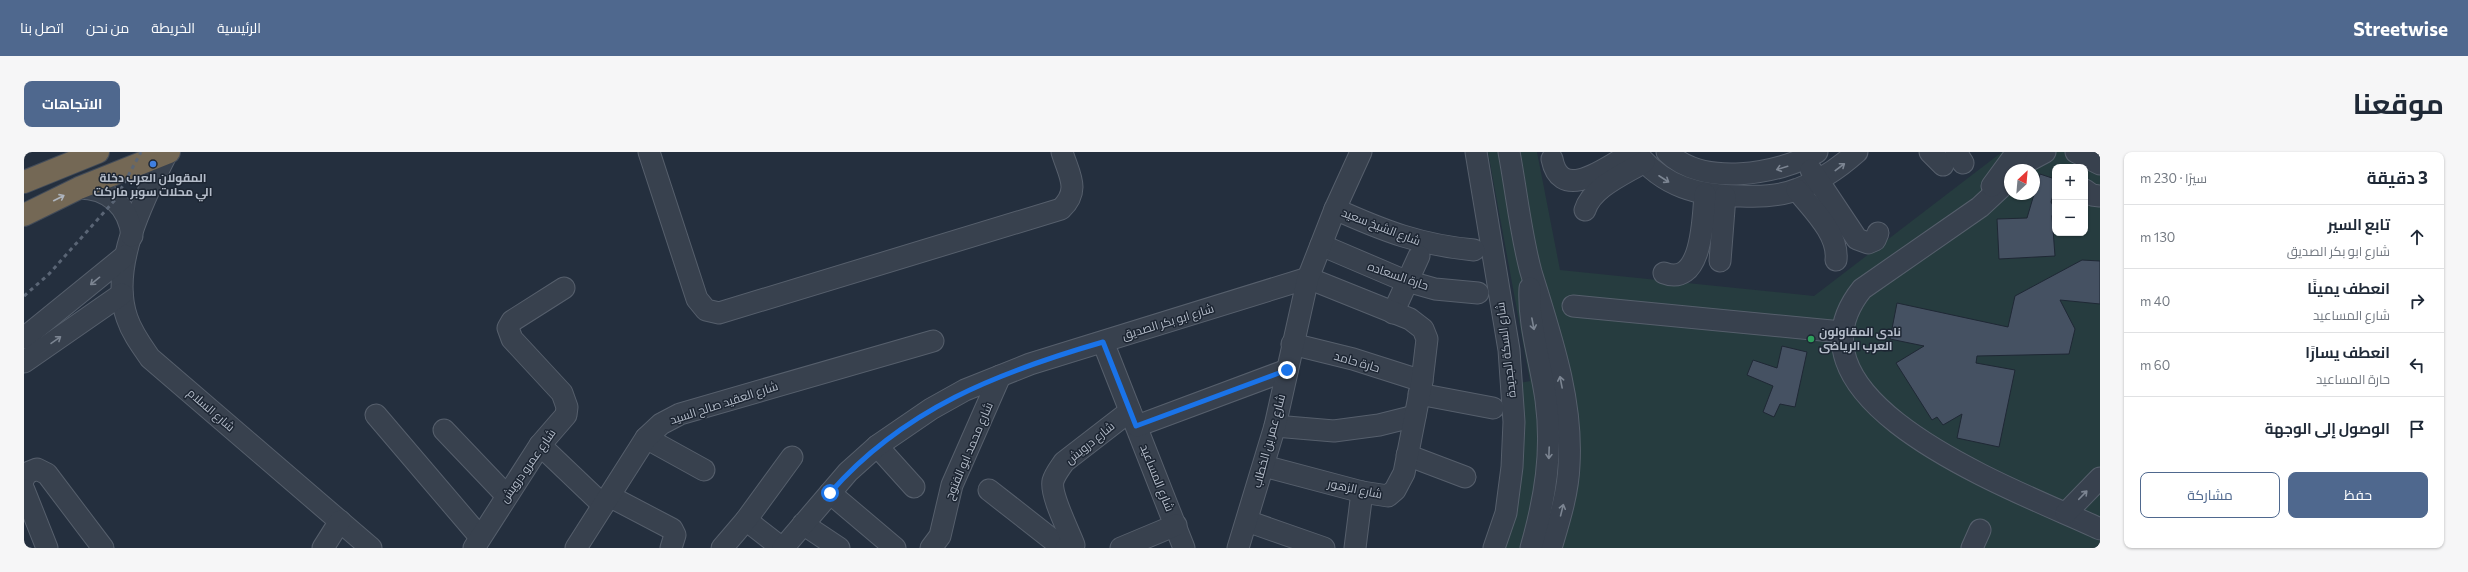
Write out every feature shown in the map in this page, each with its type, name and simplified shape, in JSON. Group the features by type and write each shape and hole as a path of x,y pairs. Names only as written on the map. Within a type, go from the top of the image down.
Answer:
{"highway":[{"path":"24,182 98,152"},
{"path":"24,215 79,188 168,152"}],"street":[{"name":"شارع السلام","path":"168,152 150,187 125,256 122,294 127,317 133,332 150,358 371,548"},
{"path":"649,152 697,299 706,310 719,313 1061,209 1070,200 1073,187 1062,152"},
{"name":"شارع عمر بن الخطاب","path":"1238,548 1275,426 1292,344 1308,278 1335,209 1361,152"},
{"name":"شارع السكة الجديدة","path":"1476,152 1509,350 1514,422 1512,467 1506,513 1494,548"},
{"path":"1509,152 1531,272 1551,334 1564,400 1570,444 1567,488 1552,548"},
{"path":"1667,152 1694,168 1720,172 1767,171 1811,155 1818,181 1860,242 1872,242 1878,233"},
{"path":"1638,155 1668,182 1684,189 1715,195 1774,195 1798,190 1818,181 1842,166 1857,152"},
{"path":"1968,214 2007,167 2017,152"},
{"path":"2025,164 2035,156 2045,152"},
{"path":"1552,159 1559,175 1565,179 1577,182 1638,155"},
{"path":"1585,210 1588,202 1595,194 1638,155"},
{"path":"2004,185 1980,207 1862,289 1850,306 1842,332 1842,348 1846,364 1853,379 1877,404 1911,434 1965,467 2100,529"},
{"path":"79,188 98,190 115,200 128,216 132,236"},
{"path":"1798,190 1833,238 1837,252 1836,260"},
{"path":"2088,192 2092,195 2100,196"},
{"path":"1715,195 1720,261"},
{"path":"1664,273 1679,274 1689,267 1698,255 1715,195"},
{"name":"شارع الشيخ سعيد","path":"1335,209 1406,239 1439,247 1474,250"},
{"name":"حارة السعاده","path":"1321,245 1363,265 1409,282 1435,289 1478,293"},
{"path":"24,338 125,256"},
{"path":"1393,313 1409,282 1419,256"},
{"path":"1531,272 1530,304 1546,399 1549,442 1542,507 1531,548"},
{"name":"شارع الزهور","path":"1264,466 1362,492 1388,496 1395,490 1404,473 1420,388 1427,339 1423,329 1410,319 1308,278"},
{"name":"شارع ابو بكر الصديق","path":"782,548 848,472 877,446 931,409 965,390 1030,364 1308,278"},
{"name":"شارع عمرو درويش","path":"477,543 506,495 540,445 566,415 566,400 512,339 508,328 512,321 564,288"},
{"path":"24,362 122,294"},
{"path":"1574,306 1842,332"},
{"name":"شارع العقيد صالح السيد","path":"576,548 646,438 661,424 680,414 933,341"},
{"name":"شارع المساعيد","path":"1103,342 1184,548"},
{"name":"حارة حامد","path":"1292,344 1353,359 1420,388 1493,408"},
{"name":"شارع درويش","path":"1068,547 1053,482 1057,472 1064,462 1133,418 1287,370"},
{"name":"شارع محمد ابو الفتوح","path":"931,548 940,536 952,485 1000,376"},
{"path":"376,416 477,543"},
{"path":"1275,426 1334,431 1379,425 1415,416"},
{"path":"444,430 506,495"},
{"path":"646,438 704,470"},
{"path":"540,445 606,500 672,529 675,535 671,548"},
{"path":"877,446 914,487"},
{"path":"1407,455 1465,476"},
{"path":"722,548 746,520 792,458"},
{"path":"24,478 27,473 37,469 46,474 103,548"},
{"path":"2066,513 2100,478"},
{"path":"24,490 47,548"},
{"path":"989,490 1068,547"},
{"path":"1355,548 1362,492"},
{"path":"830,493 895,548"},
{"path":"746,520 782,548"},
{"path":"1247,520 1324,548"},
{"path":"323,548 340,521"},
{"path":"803,524 839,548"},
{"path":"1120,548 1176,525"}],"green space":[{"name":"نادى المقاولون العرب الرياضى","path":"1488,152 1537,152 1560,270 1814,296 2002,152 2100,152 2100,548 1496,548 1515,384 1530,381"}],"building":[{"path":"2040,174 2052,178 2052,236 2054,236 2055,256 1999,259 1997,219 2027,218 2032,200 2040,200"},
{"path":"2082,260 2100,261 2100,304 2060,300 2075,329 2069,354 1977,356 1976,363 2015,370 1999,447 1957,438 1962,414 1943,425 1937,417 1932,420 1896,363 1924,346 1890,339 1897,303 2008,327 2015,296"},
{"path":"1782,346 1807,352 1795,407 1780,404 1774,417 1763,412 1773,386 1747,375 1753,360 1777,368"}],"railway":[{"path":"24,296 49,274 115,200 141,152"}],"place":[{"name":"المقولان العرب دخلة الي محلات سوبر ماركت","path":"153,164"},
{"name":"نادى المقاولون العرب الرياضى","path":"1811,339"}],"route":[{"path":"830,493 848,472 877,446 931,409 965,390 1030,364 1103,342 1136,426 1287,370"}]}
